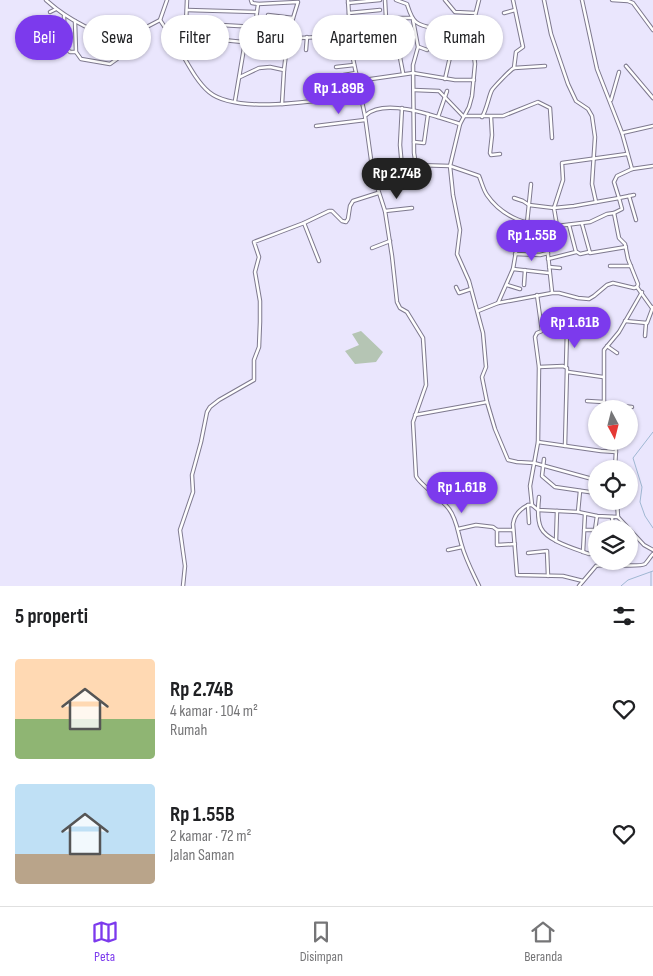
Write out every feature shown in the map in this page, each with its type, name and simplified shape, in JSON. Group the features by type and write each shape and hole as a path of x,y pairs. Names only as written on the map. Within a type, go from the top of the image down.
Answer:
{"street":[{"path":"46,0 63,15"},
{"path":"151,24 163,17 168,0"},
{"path":"187,0 187,15"},
{"path":"251,0 253,4 298,2 301,0"},
{"path":"380,0 348,2 348,13 380,10"},
{"path":"385,0 385,15"},
{"path":"396,0 407,4 411,15"},
{"path":"445,0 455,12 476,13 479,0"},
{"path":"514,0 523,46 516,52 514,68"},
{"path":"544,0 551,34 568,84 576,101 588,110 592,116 596,137 592,184 596,202"},
{"path":"582,0 597,68 622,133 626,154 632,169"},
{"path":"612,0 628,0 634,4 653,30"},
{"path":"294,15 298,2"},
{"path":"257,15 258,4"},
{"path":"50,12 56,9"},
{"path":"187,10 257,12"},
{"path":"504,13 515,10"},
{"path":"83,26 75,22 76,52 79,57 83,59"},
{"path":"415,30 418,47 413,65 416,166"},
{"path":"306,50 307,37"},
{"path":"302,38 312,37"},
{"path":"418,47 425,49"},
{"path":"86,60 110,64 116,60"},
{"path":"187,60 208,91 218,97 235,101 261,105 282,105 362,95"},
{"path":"235,101 242,60"},
{"path":"282,105 285,60"},
{"path":"353,60 362,95 373,174 385,211 397,302 400,308 407,312 423,338 426,385 413,422 413,446 417,478 450,510 458,529 462,547 479,586"},
{"path":"400,60 403,74"},
{"path":"446,79 449,60"},
{"path":"474,60 474,80 469,107 460,124 450,166 453,195 460,230 457,254 466,273 478,311 487,356 486,367 482,377 494,429 508,460 534,463 588,478"},
{"path":"336,67 354,65"},
{"path":"482,117 489,104 491,91 510,70 514,68 545,66"},
{"path":"626,66 653,98"},
{"path":"240,77 259,68 270,67 284,70"},
{"path":"610,101 619,72"},
{"path":"341,80 344,75 356,73"},
{"path":"357,81 413,73 446,79 474,80"},
{"path":"320,82 324,100"},
{"path":"414,90 436,90 464,116 504,116 538,102 542,103 550,108 552,138"},
{"path":"438,116 448,91"},
{"path":"365,116 372,110 402,108 438,116 460,124"},
{"path":"402,108 400,145 402,167"},
{"path":"414,142 424,143 428,114"},
{"path":"491,117 492,136 490,153 492,155 500,154"},
{"path":"316,126 365,120"},
{"path":"622,133 653,126"},
{"path":"558,234 554,208 563,180 562,162 626,154"},
{"path":"373,174 402,167 416,166 450,166 477,174 487,196 498,209 525,223 545,227 582,224 622,209 615,178 632,169 653,166"},
{"path":"498,303 514,269 518,240 525,223 529,205 531,184"},
{"path":"183,586 185,566 180,530 193,492 192,475 201,442 206,412 219,400 254,380 254,360 259,346 260,322 256,272 259,257 254,243 256,240 329,211 332,211 342,221 346,222 353,201 378,193"},
{"path":"514,198 529,205 554,208 634,195"},
{"path":"629,196 636,220"},
{"path":"385,211 412,208"},
{"path":"614,212 619,238 626,247 638,284 637,286 653,307 646,323 645,336"},
{"path":"304,222 319,261"},
{"path":"582,224 589,252"},
{"path":"569,225 576,252"},
{"path":"545,227 552,292"},
{"path":"372,248 390,241"},
{"path":"548,259 576,252 580,254 592,253 626,247"},
{"path":"515,254 540,255 548,253"},
{"path":"610,266 631,266"},
{"path":"549,267 560,268"},
{"path":"514,269 549,273"},
{"path":"524,285 525,270"},
{"path":"478,311 498,303 552,292 584,299 594,296 607,285 613,283 634,288 637,286"},
{"path":"507,285 520,289"},
{"path":"456,287 459,293 471,289"},
{"path":"604,400 604,352 642,292"},
{"path":"532,505 530,486 538,442 539,367 535,337 537,333 542,331 537,295"},
{"path":"625,321 646,323"},
{"path":"565,446 568,372 566,366 566,331"},
{"path":"607,346 618,353"},
{"path":"539,367 566,366"},
{"path":"568,372 603,377"},
{"path":"415,415 487,402"},
{"path":"538,442 542,441 565,446 616,452 616,460"},
{"path":"544,459 542,476 553,486 588,492"},
{"path":"578,512 580,490"},
{"path":"539,497 540,528 544,533 556,541 588,554"},
{"path":"528,505 529,523"},
{"path":"583,581 568,577 517,575 513,530 514,519 528,505 532,505 538,510 618,517"},
{"path":"618,510 618,517 644,545 653,550"},
{"path":"556,541 558,511"},
{"path":"583,552 584,514"},
{"path":"584,530 595,530 597,516"},
{"path":"458,529 484,525 495,527 496,530 513,530"},
{"path":"496,530 497,545 514,544"},
{"path":"448,550 462,547"},
{"path":"528,553 547,551 548,576"},
{"path":"638,566 645,564 653,554"},
{"path":"579,586 593,570"}],"green space":[{"path":"361,331 383,352 376,362 355,364 345,351 359,345 352,334"}],"waterway":[{"path":"653,432 633,458 642,487 640,502 645,516 653,528"},
{"path":"621,586 628,580 653,571"},
{"path":"651,572 651,586"}]}
